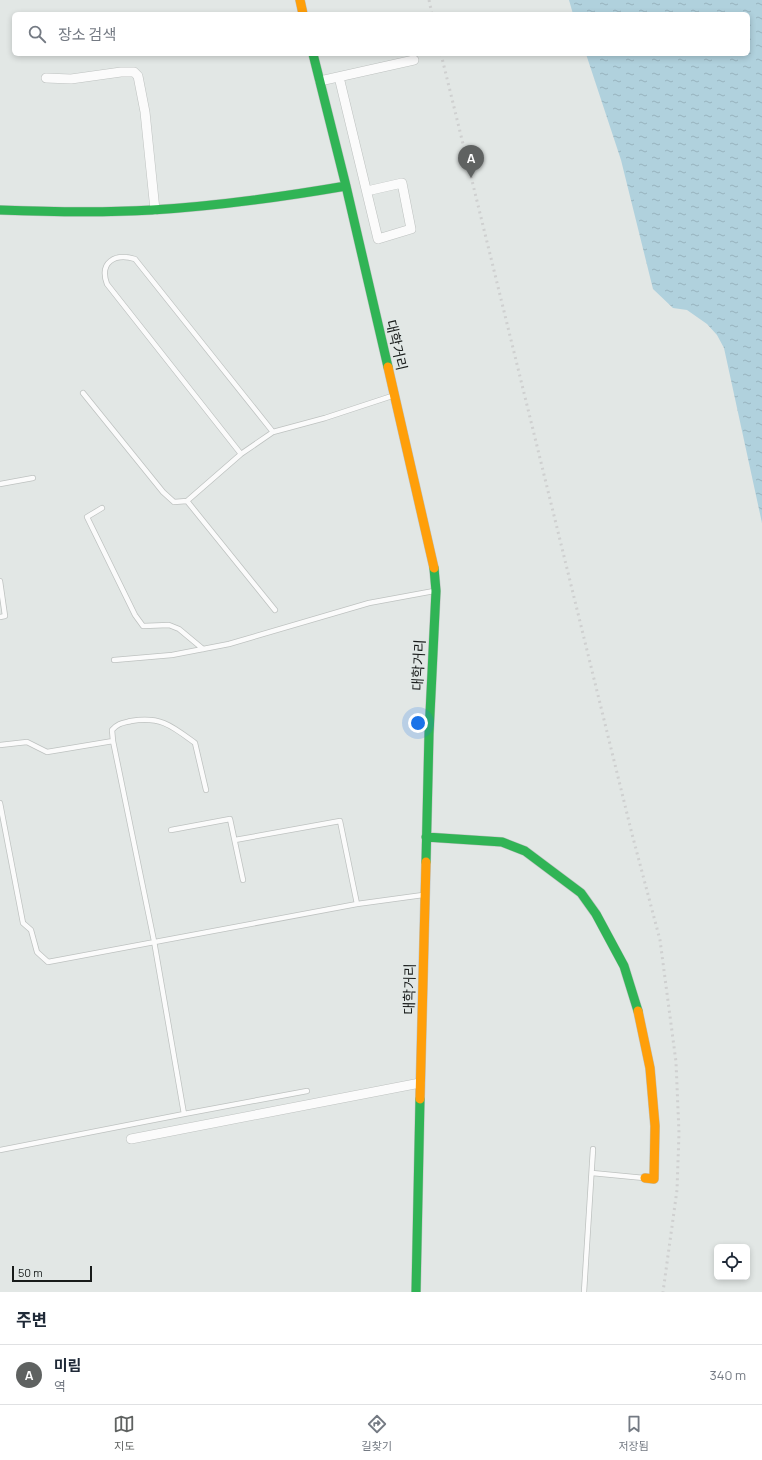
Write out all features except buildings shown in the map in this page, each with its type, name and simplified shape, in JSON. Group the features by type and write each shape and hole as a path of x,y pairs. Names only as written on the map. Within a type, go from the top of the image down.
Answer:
{"main road":[{"path":"300,0 303,12"},
{"name":"대학거리","path":"314,56 346,186 435,572 436,591 426,837 416,1292"},
{"path":"0,210 89,212 155,210 277,198 346,186"},
{"path":"426,837 502,842 524,851 581,893 596,914 624,966 637,1004 650,1068 655,1126 654,1179 645,1178"}],"street":[{"path":"320,81 414,60"},
{"path":"46,78 71,79 121,72 134,72 138,76 145,112 155,210"},
{"path":"339,77 378,239 411,229 402,183 367,191"},
{"path":"131,1139 420,1083"}],"lane":[{"path":"241,454 107,284 103,274 105,266 115,258 125,256 135,259 273,432"},
{"path":"83,393 163,492 174,502 187,501 241,454 273,432 325,418 394,395"},
{"path":"0,484 33,478"},
{"path":"187,501 275,610"},
{"path":"102,508 87,517 135,615 143,626 170,625 179,629 202,649"},
{"path":"0,581 5,616 0,617"},
{"path":"114,660 172,655 229,644 370,603 436,591"},
{"path":"184,1114 154,941 112,730 118,724 146,719 159,720 172,726 195,743 206,790"},
{"path":"0,745 27,742 47,752 113,741"},
{"path":"0,803 23,923 31,930 37,952 48,962 357,904 425,895"},
{"path":"171,830 230,819 243,880"},
{"path":"235,840 340,821 357,904"},
{"path":"0,1150 307,1091"},
{"path":"584,1292 593,1149"},
{"path":"592,1173 645,1178"}],"water":[{"path":"569,0 762,0 762,523 724,348 717,335 707,324 687,310 673,308 653,289 621,160 587,56 750,56 750,12 572,12"}],"railway":[{"path":"429,0 432,12"},
{"path":"441,56 632,834 660,940 676,1062 679,1133 677,1190 663,1292"}],"traffic: fast":[{"path":"314,56 346,186 388,367"},
{"path":"0,210 76,212 152,210 249,201 346,186"},
{"path":"426,862 429,734 436,591 434,568"},
{"path":"426,837 502,842 525,851 581,893 596,914 624,966 638,1011"},
{"path":"416,1292 420,1099"}],"traffic: slow":[{"path":"300,0 303,12"},
{"path":"388,367 434,568"},
{"path":"420,1099 426,862"},
{"path":"638,1011 650,1068 655,1126 654,1179 645,1178"}],"place":[{"name":"미림","path":"471,178"}]}
